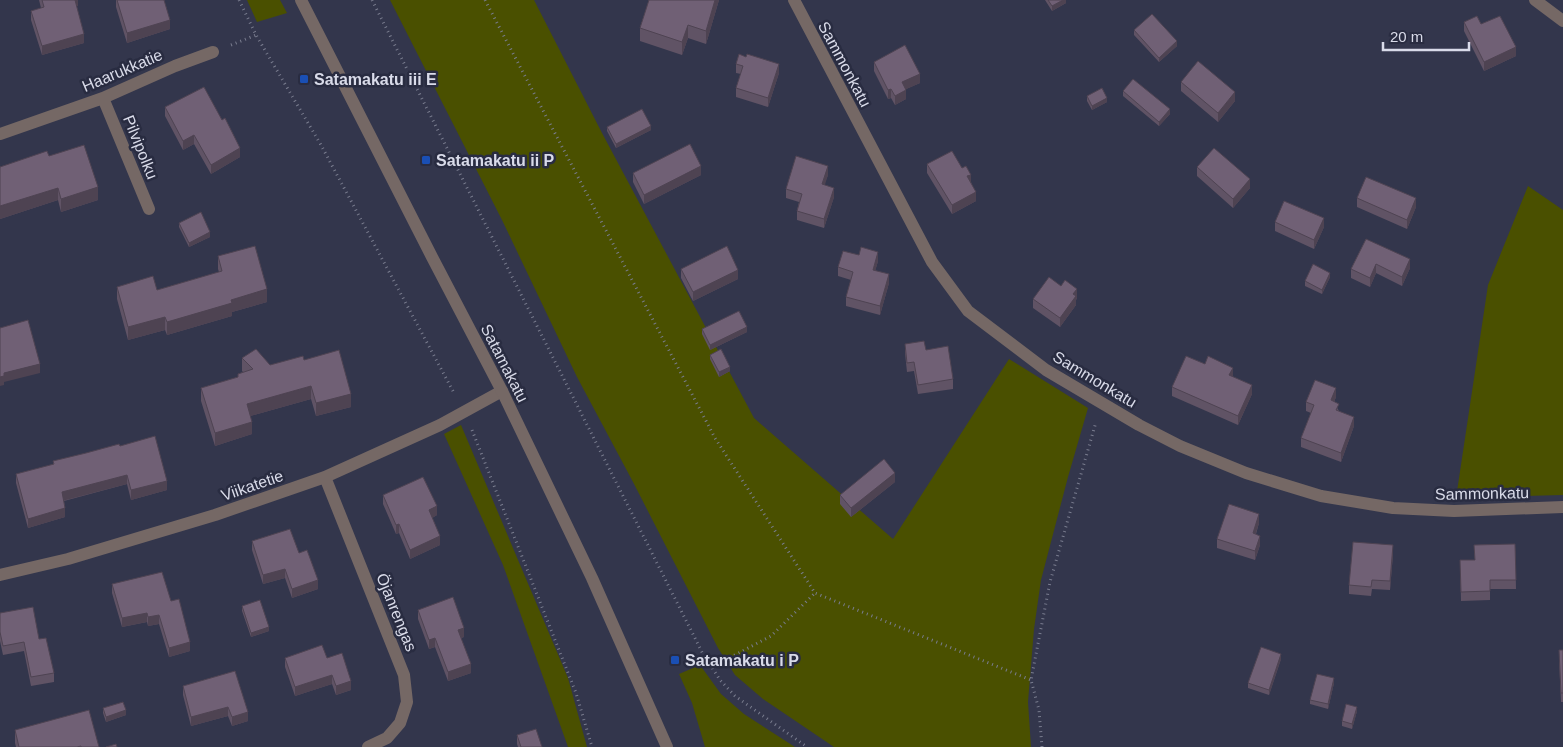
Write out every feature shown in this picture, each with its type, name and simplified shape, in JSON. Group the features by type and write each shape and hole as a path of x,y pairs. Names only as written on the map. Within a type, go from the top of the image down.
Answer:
{"street":[{"name":"Satamakatu","path":"301,0 502,391 592,578 667,747"},
{"name":"Sammonkatu","path":"794,0 932,262 968,311 1046,370 1101,403 1180,446 1246,473 1321,496 1410,509 1454,511 1563,507"},
{"path":"1534,0 1563,21"},
{"name":"Haarukkatie","path":"0,134 103,98 175,66 213,52"},
{"name":"Pilvipolku","path":"103,98 149,209"},
{"name":"Viikatetie","path":"0,575 68,559 214,515 326,477 440,425 502,391"},
{"name":"Öjanrengas","path":"326,477 404,675 407,702 400,723 387,738 368,747"}],"path":[{"path":"239,0 256,35 321,145 464,412 576,693 592,747"},
{"path":"372,0 702,652 720,680 735,696 807,747"},
{"path":"485,0 715,438 815,593 1031,680"},
{"path":"213,52 256,35"},
{"path":"1042,747 1039,710 1031,680 1050,582 1101,403"},
{"path":"712,666 771,636 815,593"}],"green space":[{"path":"247,0 280,0 287,13 257,22"},
{"path":"390,0 534,0 602,133 754,418 893,539 1009,359 1088,408 1041,580 1034,629 1028,702 1031,747 834,747 763,699 735,675 718,648 577,377 502,220"},
{"path":"1528,186 1563,210 1563,495 1456,498 1488,285"},
{"path":"461,425 568,678 587,747 568,747 503,565 444,434"},
{"path":"700,665 721,694 744,714 795,747 705,747 692,703 679,674"}],"building":[{"path":"42,0 75,0 84,34 42,46 31,11 44,7"},
{"path":"117,0 164,0 170,20 127,33"},
{"path":"649,0 715,0 706,31 688,25 682,42 640,28"},
{"path":"1048,0 1063,0 1052,6"},
{"path":"1152,14 1177,41 1159,58 1134,30"},
{"path":"1477,16 1481,24 1500,16 1516,47 1484,62 1464,22"},
{"path":"905,45 920,74 902,82 906,90 895,96 891,89 888,90 874,62"},
{"path":"739,54 746,57 747,54 779,64 768,98 736,88 743,66 736,64"},
{"path":"1198,61 1235,92 1218,113 1181,82"},
{"path":"1133,79 1170,109 1159,122 1123,91"},
{"path":"204,87 222,120 225,118 240,148 211,165 194,135 183,141 165,107"},
{"path":"1102,88 1107,98 1092,106 1087,96"},
{"path":"642,109 651,126 616,144 607,127"},
{"path":"690,144 701,166 644,195 633,173"},
{"path":"84,145 98,187 61,199 58,188 0,206 0,167 47,151 49,156"},
{"path":"1214,148 1250,179 1233,199 1197,167"},
{"path":"952,151 962,168 966,166 971,175 967,176 976,192 952,205 927,164"},
{"path":"796,156 828,166 822,184 834,188 824,219 797,211 802,194 786,189"},
{"path":"1366,177 1416,198 1407,220 1357,198"},
{"path":"1284,201 1324,218 1314,240 1275,222"},
{"path":"201,212 210,232 189,243 179,223"},
{"path":"1366,239 1410,259 1402,277 1376,264 1370,278 1351,269"},
{"path":"255,246 267,289 231,300 232,303 167,322 165,317 128,327 117,287 153,276 157,290 222,271 218,256"},
{"path":"727,246 738,270 693,292 681,269"},
{"path":"861,247 878,252 873,270 889,274 880,306 846,297 853,272 838,267 843,251 859,255"},
{"path":"1313,264 1330,273 1322,290 1305,281"},
{"path":"1049,277 1061,286 1065,280 1077,289 1073,294 1076,296 1060,318 1033,299"},
{"path":"739,311 747,327 710,345 702,329"},
{"path":"28,320 40,364 4,373 4,376 0,377 0,328"},
{"path":"924,341 926,350 948,346 953,379 918,385 914,362 907,363 905,344"},
{"path":"256,349 270,365 303,356 304,360 339,350 351,394 316,403 311,386 247,404 252,422 215,433 201,388 238,377 238,374 253,369 242,358"},
{"path":"721,349 730,367 719,372 710,355"},
{"path":"1186,356 1205,364 1208,356 1233,368 1229,375 1252,385 1238,416 1172,387"},
{"path":"1315,380 1336,388 1331,400 1339,404 1336,410 1354,417 1341,453 1301,438 1314,405 1306,402"},
{"path":"155,436 167,481 131,490 127,475 62,492 65,508 28,519 16,474 54,464 53,461"},
{"path":"884,459 895,473 851,508 840,495"},
{"path":"423,477 437,506 429,510 440,536 410,550 399,524 396,525 383,495"},
{"path":"1229,504 1259,514 1253,533 1260,536 1255,551 1217,539"},
{"path":"290,529 299,553 307,550 318,580 292,589 285,569 263,575 252,541"},
{"path":"1353,542 1393,545 1390,581 1372,580 1371,587 1349,585"},
{"path":"1515,544 1516,580 1490,580 1490,591 1461,592 1460,560 1475,560 1474,545"},
{"path":"162,572 171,601 179,599 190,642 169,648 159,615 148,617 147,613 122,618 112,584"},
{"path":"453,597 464,628 458,630 471,664 448,672 435,638 429,640 418,610"},
{"path":"260,600 269,627 251,633 242,606"},
{"path":"33,607 39,639 46,638 54,673 31,677 24,642 3,646 0,632 0,613"},
{"path":"322,645 327,658 342,653 351,681 336,686 332,675 295,687 285,658"},
{"path":"1261,647 1281,654 1269,690 1248,683"},
{"path":"1559,650 1563,650 1563,693 1561,693"},
{"path":"235,671 248,712 232,717 228,707 191,717 183,686"},
{"path":"1317,674 1334,678 1328,704 1310,700"},
{"path":"123,702 126,710 106,717 103,708"},
{"path":"1346,704 1357,707 1352,724 1342,721"},
{"path":"89,710 99,747 19,747 15,730"},
{"path":"536,729 542,747 521,747 517,735"},
{"path":"116,744 117,747 106,747"}],"place":[{"name":"Satamakatu iii E","path":"304,79"},
{"name":"Satamakatu ii P","path":"426,160"},
{"name":"Satamakatu i P","path":"675,660"}]}
